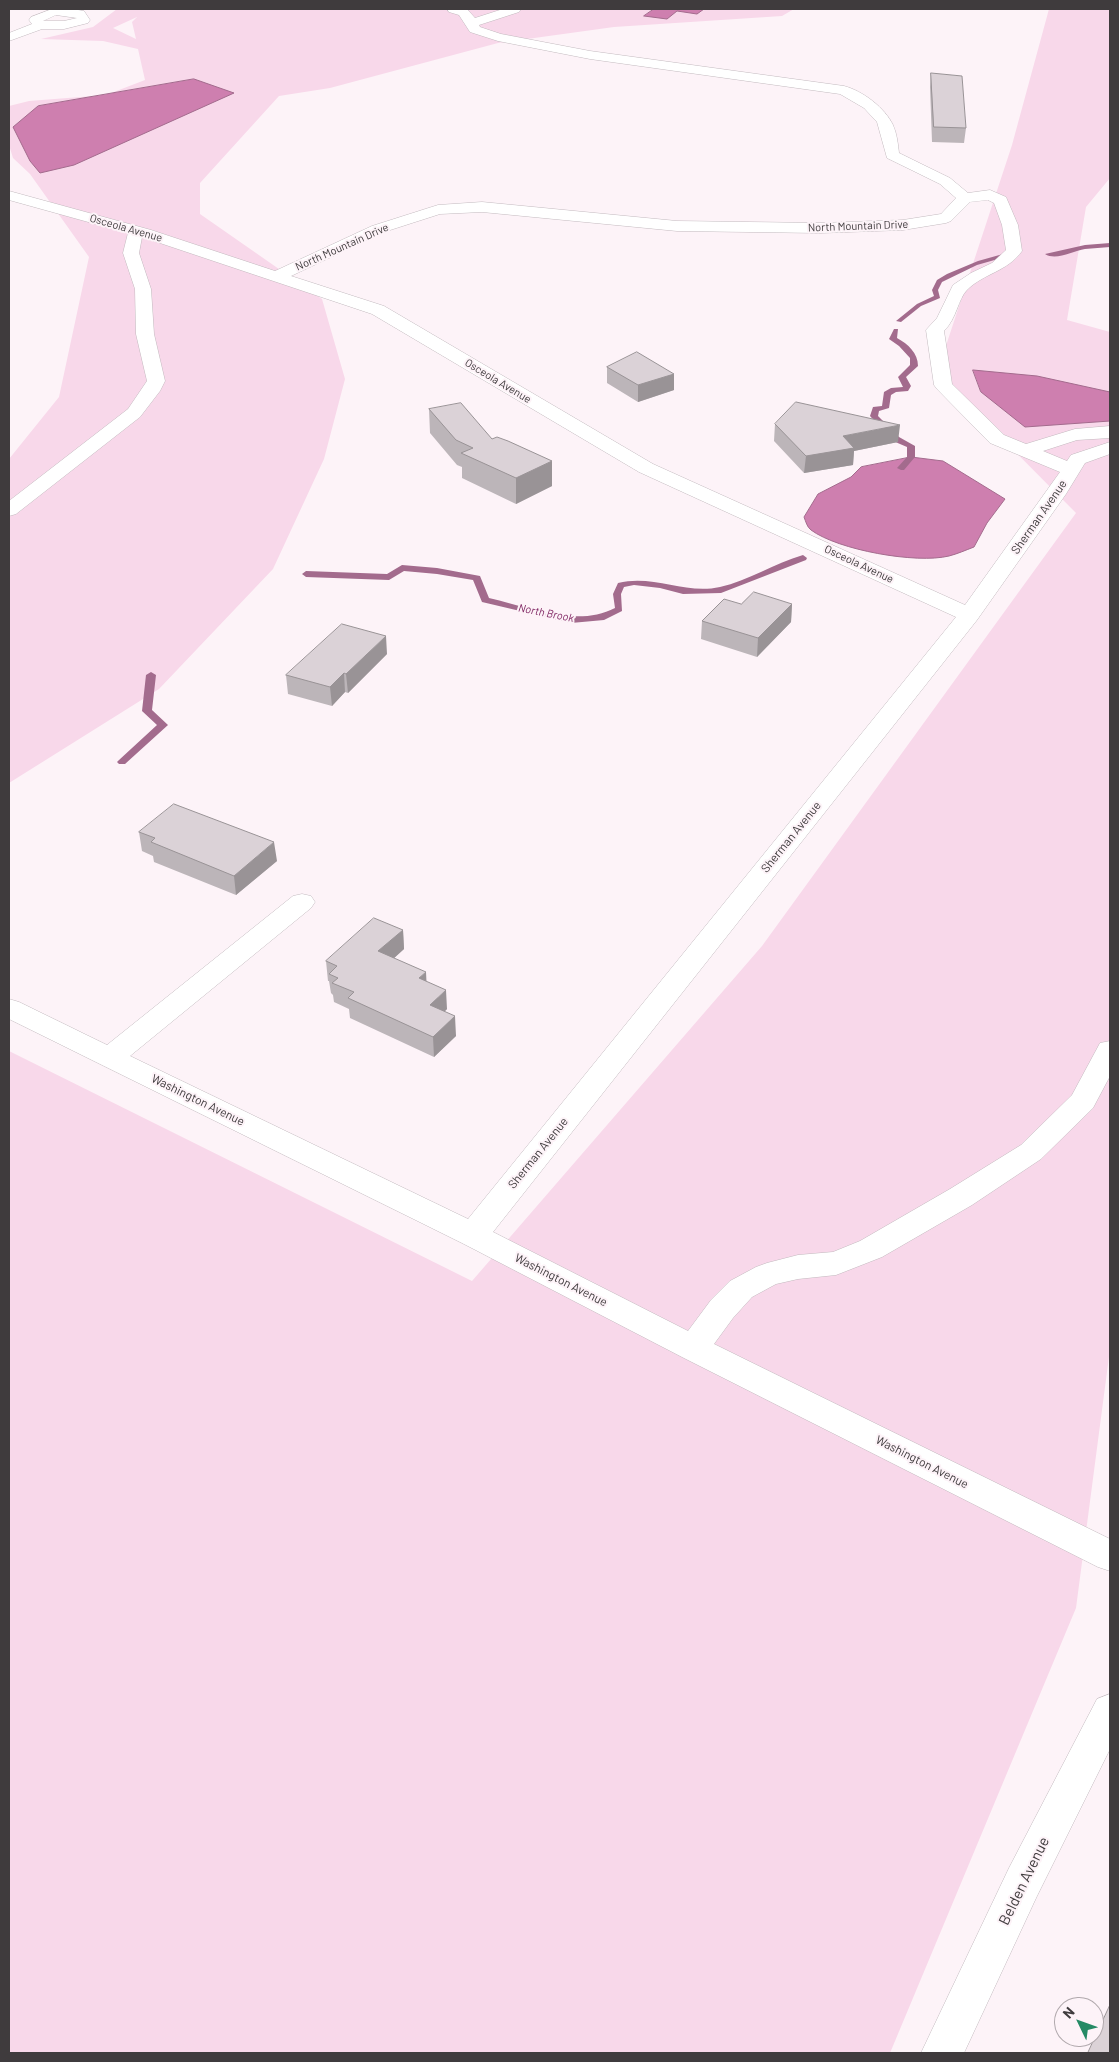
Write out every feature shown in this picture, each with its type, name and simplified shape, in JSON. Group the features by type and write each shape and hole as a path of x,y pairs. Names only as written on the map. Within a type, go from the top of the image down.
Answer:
{"street":[{"path":"453,9 463,12 472,23 474,29 481,32 590,55 844,90 857,97 878,114 887,126 892,155 944,181 966,198 990,195 1001,200 1010,225 1014,251 998,266 977,276 959,288 945,320 935,330 943,385 997,438 1071,470"},
{"path":"472,23 515,9"},
{"path":"9,36 40,25"},
{"name":"Osceola Avenue","path":"9,195 136,231 378,310 646,468 969,615"},
{"name":"North Mountain Drive","path":"278,276 378,229 438,210 482,207 677,226 820,228 903,225 946,218 966,198"},
{"path":"9,510 134,413 151,391 156,381 145,334 143,289 131,253 136,231"},
{"path":"1024,451 1074,434 1110,432"},
{"name":"Sherman Avenue","path":"473,1235 969,615 1078,459 1110,448"},
{"path":"110,1057 302,902"},
{"name":"Washington Avenue","path":"9,1008 473,1235 693,1348 1110,1556"},
{"path":"693,1348 722,1309 741,1289 767,1275 798,1267 836,1262 871,1249 961,1197 1031,1152 1084,1101 1110,1050"},
{"name":"Belden Avenue","path":"942,2053 1023,1882 1110,1711"}],"shaded area":[{"path":"117,9 794,9 782,16 614,27 498,43 330,88 279,96 200,183 200,214 322,299 345,379 324,459 273,569 159,689 9,783 9,459 59,397 89,257 30,174 13,158 9,145 9,106 29,101 106,95 145,80 138,49 103,41 41,39 93,27","holes":["137,17 132,22 136,39 113,28"]},
{"path":"654,9 704,9 697,14 677,11 667,19 644,16"},
{"path":"1049,9 1110,9 1110,178 1086,207 1067,320 1110,332 1110,1349 1076,1608 890,2053 9,2053 9,1051 472,1281 762,946 1076,513 937,373 1012,145"},
{"path":"194,79 234,93 74,165 40,173 30,161 13,127 38,106"},
{"path":"973,370 1037,376 1110,392 1110,421 1025,427 981,392"},
{"path":"911,457 943,461 1005,499 987,523 974,547 952,555 935,558 898,557 839,544 823,537 808,527 804,517 818,494 851,477 861,467"}],"building":[{"path":"931,73 962,76 966,128 934,127"},
{"path":"637,352 674,374 638,385 607,367"},
{"path":"796,402 900,425 843,436 854,448 806,456 775,424"},
{"path":"461,403 492,439 497,437 508,441 552,461 516,478 461,453 473,448 456,440 429,409"},
{"path":"754,592 792,604 758,638 702,621 724,599 741,604"},
{"path":"342,624 386,636 330,687 286,675"},
{"path":"174,804 274,842 234,876 151,842 155,838 139,832"},
{"path":"374,918 403,930 378,951 426,972 419,978 446,990 430,1005 455,1016 433,1037 348,998 354,992 332,983 338,978 329,974 337,966 326,961"},
{"path":"1110,2005 1110,2053 1088,2053 1091,2047 1104,2047 1104,2018"}],"waterway":[{"name":"North Brook","path":"1048,254 1058,254 1085,247 1110,245"},
{"name":"North Brook","path":"899,321 919,305 938,297 935,290 939,281 975,264 1003,256"},
{"name":"North Brook","path":"896,330 893,339 902,344 914,358 914,366 902,377 907,386 905,389 894,390 887,394 885,408 876,409 874,416 896,439 911,446 911,457 901,468"},
{"name":"North Brook","path":"306,574 389,577 402,568 437,571 477,578 485,600 571,620 604,617 619,609 617,594 621,585 634,582 660,585 683,591 721,590 803,558"},
{"name":"North Brook","path":"122,762 163,725 147,711 151,675"}]}
